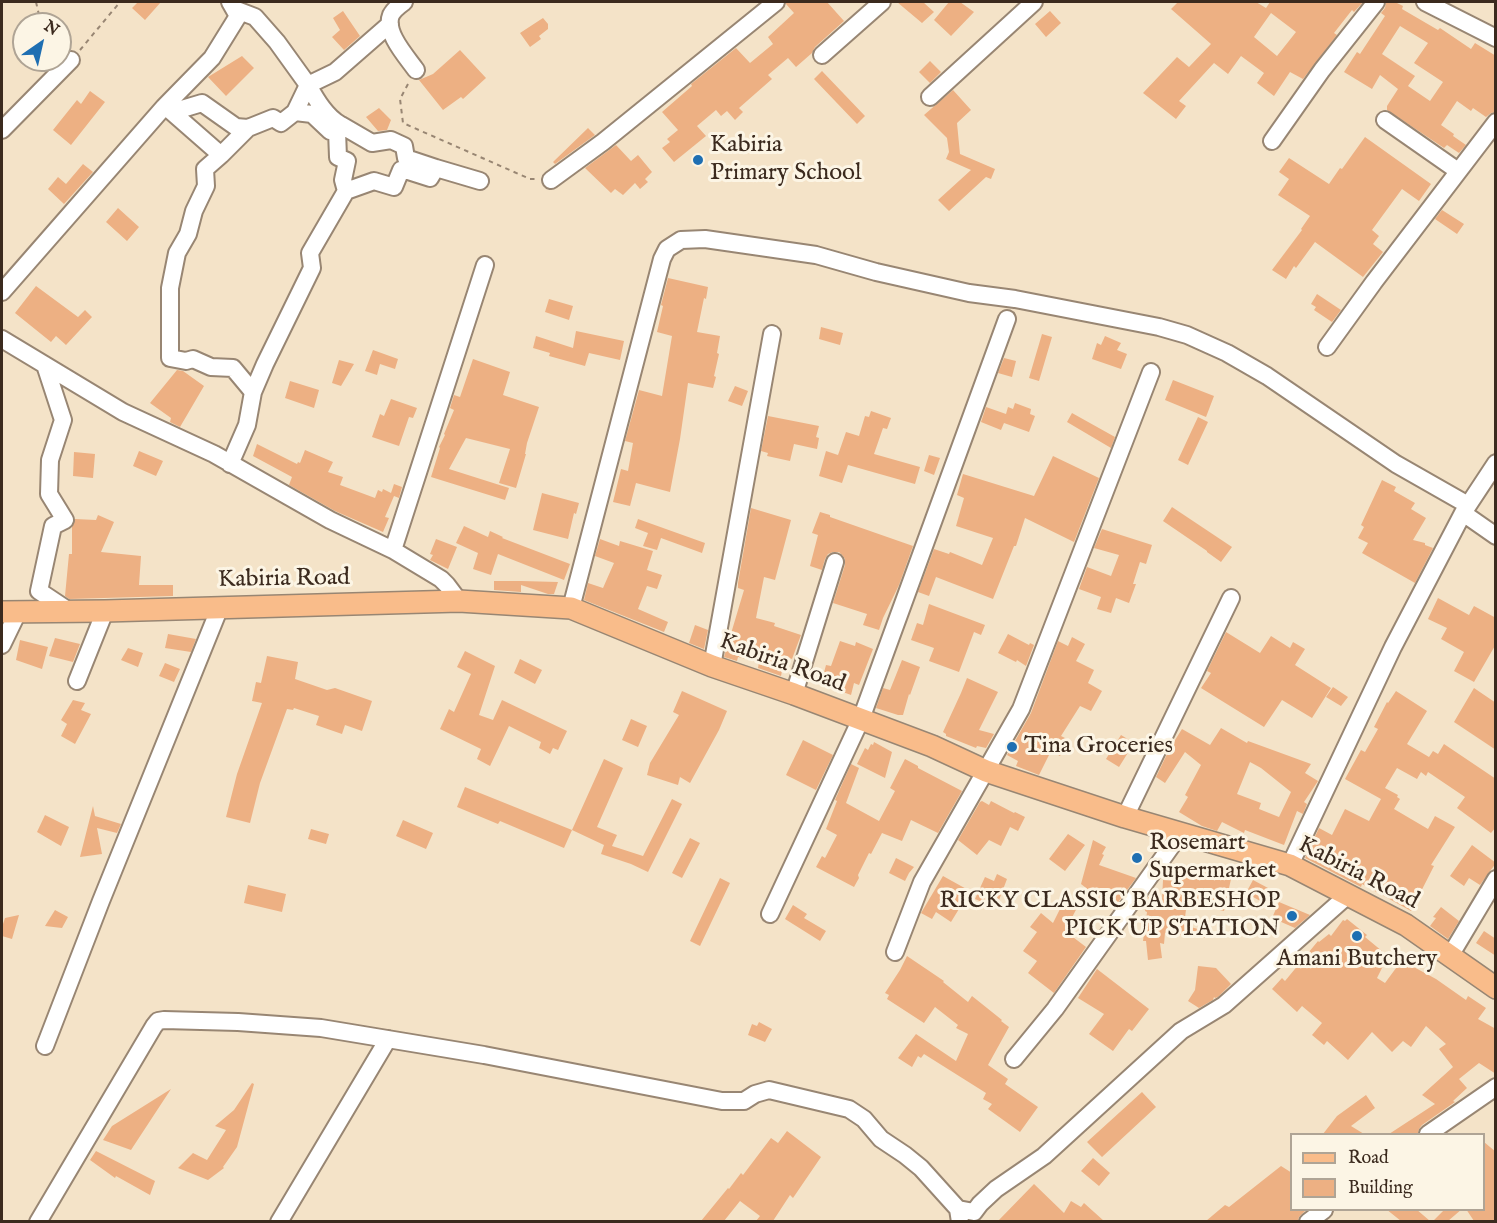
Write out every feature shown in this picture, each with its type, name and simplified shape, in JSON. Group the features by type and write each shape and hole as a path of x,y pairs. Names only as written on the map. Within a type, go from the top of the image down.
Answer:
{"main road":[{"name":"Kabiria Road","path":"10,612 459,601 571,608 712,666 932,746 986,771 1125,817 1290,866 1406,925 1496,988"}],"street":[{"path":"551,180 603,142 776,2"},
{"path":"822,55 882,2"},
{"path":"930,97 1034,2"},
{"path":"1272,141 1322,70 1376,2"},
{"path":"1425,2 1496,38"},
{"path":"237,4 255,17 277,42 315,98 334,121 372,143 391,140 404,146 406,158 480,181"},
{"path":"2,292 169,109 212,58 238,16 237,4"},
{"path":"254,392 233,368 211,367 194,359 186,361 170,358 170,288 177,253 188,234 194,211 206,186 205,169 248,128 273,118 281,123 295,112 308,85 336,72 395,9"},
{"path":"395,9 393,36 416,70"},
{"path":"2,130 59,72"},
{"path":"169,109 202,103 236,127 248,128"},
{"path":"169,109 221,154"},
{"path":"295,112 312,114 330,131 341,125"},
{"path":"1385,120 1458,171"},
{"path":"1328,347 1374,282 1496,122"},
{"path":"230,464 247,425 254,392 265,364 312,268 310,254 346,191 344,180 347,161 338,157 337,131 341,125"},
{"path":"346,191 374,181 394,187 400,170 430,178 436,168"},
{"path":"571,608 662,259 667,249 681,240 705,239 816,255 876,272 969,293 1016,299 1159,327 1187,336 1227,353 1267,376 1466,509 1496,536"},
{"path":"393,550 485,265"},
{"path":"770,914 861,719 1007,319"},
{"path":"712,666 772,334"},
{"path":"2,339 123,412 214,454 330,520 393,550 441,579 459,601"},
{"path":"45,365 63,420 50,460 49,494 65,520 53,526 39,591 69,611"},
{"path":"895,952 922,882 1021,709 1151,372"},
{"path":"1290,866 1393,647 1466,509 1496,463"},
{"path":"794,694 835,562"},
{"path":"1125,817 1231,598"},
{"path":"45,1046 220,607"},
{"path":"77,681 105,611"},
{"path":"2,645 10,612"},
{"path":"1014,1059 1055,1009 1180,834"},
{"path":"1450,956 1496,879"},
{"path":"38,1221 158,1021 164,1020 321,1028 484,1055 722,1101 744,1101 755,1094 769,1090 849,1109 864,1119 881,1138 921,1168 959,1215 974,1212 996,1189 1044,1156 1181,1031 1224,1005 1348,895"},
{"path":"279,1221 388,1039"},
{"path":"1429,1133 1496,1087"},
{"path":"1308,1221 1321,1211"}],"path":[{"path":"72,59 120,2"},
{"path":"416,70 400,99 403,123 530,179 551,180"}],"building":[{"path":"138,2 161,2 145,20 132,8"},
{"path":"786,2 827,2 844,21 796,67 788,58 768,75 772,79 739,108 743,112 735,120 727,111 721,116 716,110 697,126 706,136 674,162 662,148 670,142 667,139 678,130 662,112 692,86 691,84 736,48 750,63 773,44 768,37 794,13"},
{"path":"897,2 923,2 934,12 922,23"},
{"path":"949,2 960,2 974,12 951,36 934,20"},
{"path":"1178,2 1256,2 1266,8 1270,2 1363,2 1354,12 1352,10 1334,33 1337,35 1303,79 1290,72 1274,96 1257,83 1264,73 1241,56 1228,74 1214,63 1179,101 1186,106 1176,119 1143,93 1177,57 1189,67 1211,44 1171,9","holes":["1271,13 1296,32 1277,56 1254,37"]},
{"path":"1386,2 1395,2 1403,6 1402,9 1438,30 1440,28 1471,49 1475,43 1496,56 1496,112 1486,117 1473,108 1471,111 1457,101 1441,125 1466,145 1459,153 1447,145 1444,148 1387,110 1387,106 1398,89 1380,75 1372,89 1344,72 1357,52 1360,54 1385,16 1381,13","holes":["1400,26 1428,43 1414,63 1443,82 1430,101 1408,86 1415,76 1382,54"]},
{"path":"343,11 360,36 344,50 332,37 340,30 333,18"},
{"path":"1050,11 1061,23 1046,37 1035,24"},
{"path":"543,18 548,24 548,29 539,36 541,39 530,47 520,33"},
{"path":"460,50 486,78 463,99 461,97 443,110 419,80 433,74"},
{"path":"242,56 254,68 226,96 208,77"},
{"path":"930,61 941,72 930,83 919,72"},
{"path":"822,71 865,116 857,124 814,79"},
{"path":"953,90 971,110 957,123 960,154 995,169 991,179 986,177 949,211 938,200 971,170 946,159 949,152 947,138 924,115"},
{"path":"90,91 105,102 71,145 53,130 77,100 81,104"},
{"path":"379,108 391,120 387,130 378,131 366,117"},
{"path":"588,128 595,135 555,164 553,162"},
{"path":"1365,137 1431,184 1419,201 1402,189 1372,230 1379,236 1373,244 1383,252 1363,277 1315,242 1286,279 1272,270 1310,216 1278,195 1289,179 1279,172 1289,158 1329,184"},
{"path":"616,145 631,161 638,155 652,172 645,179 648,182 640,189 635,183 623,195 615,189 611,193 585,168"},
{"path":"83,164 93,172 64,204 48,189 58,177 66,184"},
{"path":"118,208 139,227 127,241 106,222"},
{"path":"1442,210 1464,224 1457,234 1435,219"},
{"path":"668,278 708,287 697,332 720,336 714,376 716,377 713,388 688,383 670,492 636,483 630,506 613,502 621,469 628,471 633,443 625,441 639,390 662,396 672,336 657,332"},
{"path":"36,286 78,317 85,310 92,317 66,345 56,336 51,342 15,313"},
{"path":"1317,294 1341,310 1332,322 1314,310 1316,307 1311,304"},
{"path":"549,299 573,306 569,320 545,312"},
{"path":"821,327 843,333 840,345 819,339"},
{"path":"576,331 624,341 620,360 589,353 585,366 549,356 550,353 533,348 536,336 573,348"},
{"path":"1042,334 1052,337 1039,381 1029,378"},
{"path":"1105,336 1121,343 1117,350 1127,354 1121,369 1092,359 1097,343 1101,345"},
{"path":"373,350 398,359 395,369 380,364 377,375 365,371"},
{"path":"1004,358 1016,361 1012,377 998,373"},
{"path":"473,359 510,372 503,395 539,407 516,488 499,483 510,449 466,438 449,469 509,488 505,500 431,477 439,447 454,410 450,408 454,395 460,397"},
{"path":"339,360 354,364 341,386 332,383"},
{"path":"177,370 183,371 204,386 180,427 170,422 171,418 150,403"},
{"path":"1173,380 1214,396 1206,417 1165,400"},
{"path":"290,381 319,390 314,408 285,398"},
{"path":"735,386 748,391 742,406 728,401"},
{"path":"391,399 417,408 413,418 409,417 399,446 372,437 380,414 384,416"},
{"path":"1015,403 1031,409 1030,414 1035,416 1029,432 1004,423 1001,430 981,422 986,407 1006,414 1008,407 1013,409"},
{"path":"871,411 891,418 887,429 883,428 874,454 920,467 915,484 848,465 842,483 819,476 826,451 838,455 846,432 859,436 865,416 869,417"},
{"path":"1072,413 1115,437 1111,448 1067,422"},
{"path":"768,416 819,426 816,437 819,438 817,449 794,444 790,461 767,456 768,453 761,451"},
{"path":"1198,417 1208,422 1188,465 1178,460"},
{"path":"257,444 297,464 300,463 305,450 333,462 328,472 343,477 340,485 375,498 378,490 382,492 383,489 391,493 394,484 402,487 399,498 394,496 385,517 389,518 383,532 335,511 289,485 292,477 253,456"},
{"path":"139,451 163,461 156,476 133,466"},
{"path":"74,452 95,454 93,478 73,476"},
{"path":"929,455 940,458 934,475 924,471"},
{"path":"1053,456 1099,478 1074,542 1025,518 1016,546 1014,546 993,599 936,577 929,596 918,592 934,549 949,554 950,552 982,565 993,538 956,526 964,498 957,495 963,474 1034,496"},
{"path":"1382,480 1396,487 1394,491 1415,503 1411,509 1426,518 1413,540 1433,548 1415,583 1362,553 1368,543 1358,538 1364,527 1361,525"},
{"path":"542,493 579,503 576,514 574,513 568,539 533,530"},
{"path":"1172,507 1232,547 1221,562 1163,521"},
{"path":"751,508 791,520 775,580 764,577 756,618 775,623 774,626 801,635 792,659 785,656 781,676 758,668 759,662 738,657 737,661 724,657 744,590 738,588 738,583"},
{"path":"820,512 913,546 879,630 863,625 867,614 833,603 845,565 845,559 839,552 828,554 822,570 810,566 818,535 812,533"},
{"path":"98,515 114,522 101,552 141,556 139,585 173,585 173,596 69,599 65,596 69,554 72,554 72,527 75,519 96,520"},
{"path":"638,519 705,543 702,553 661,538 657,550 643,546 648,533 635,528"},
{"path":"464,526 488,537 490,531 502,538 570,564 564,580 498,554 491,575 473,569 478,553 456,543"},
{"path":"1102,529 1152,545 1146,564 1140,562 1133,584 1136,584 1129,603 1116,598 1111,613 1097,609 1101,597 1079,589 1087,567 1111,576 1119,555 1094,548"},
{"path":"436,539 457,547 448,569 430,560"},
{"path":"600,539 619,546 620,541 653,551 647,570 662,575 657,589 647,586 638,609 668,622 664,632 584,600 588,583 603,588 614,563 595,556"},
{"path":"494,581 558,582 554,594 548,594 521,585 521,592 494,590"},
{"path":"1438,598 1469,615 1474,606 1496,618 1496,644 1474,682 1454,671 1464,652 1441,639 1447,628 1428,619"},
{"path":"929,604 985,625 981,635 974,632 959,672 929,661 934,648 911,640 917,623 923,625"},
{"path":"695,625 708,630 704,649 689,643"},
{"path":"1226,632 1260,653 1271,636 1290,648 1293,642 1305,649 1295,665 1331,688 1312,718 1282,700 1264,727 1201,688 1211,673 1207,671"},
{"path":"168,634 196,639 191,652 165,648"},
{"path":"1008,634 1029,645 1030,643 1034,645 1026,666 998,653"},
{"path":"1072,637 1085,644 1076,661 1094,670 1088,683 1102,691 1091,711 1080,706 1061,736 1069,740 1060,756 1051,751 1039,775 1016,766 1018,761 1007,755 1031,713 1058,641 1068,646"},
{"path":"55,638 80,644 73,662 49,656"},
{"path":"20,640 48,647 42,669 16,660"},
{"path":"840,641 855,646 856,642 873,649 859,685 854,683 851,695 821,684 826,665 831,666"},
{"path":"128,648 143,653 138,667 121,660"},
{"path":"465,651 495,666 479,715 493,720 502,700 567,731 558,750 553,748 550,754 539,748 541,742 509,726 490,766 477,759 481,749 440,729 449,709 454,712 471,674 457,667"},
{"path":"267,656 298,662 295,679 327,690 335,688 372,701 362,731 345,725 342,734 316,725 319,716 294,708 293,710 287,709 260,783 250,823 226,817 237,774 262,703 252,701 256,682 261,683"},
{"path":"520,659 542,670 535,684 514,673"},
{"path":"902,660 920,667 903,715 898,715 876,708 883,688 890,690"},
{"path":"165,663 180,669 174,682 159,676"},
{"path":"967,678 998,692 979,730 994,734 986,748 977,746 976,748 946,736 943,732"},
{"path":"1333,687 1348,697 1341,706 1326,697"},
{"path":"1474,688 1496,703 1496,750 1454,722"},
{"path":"682,691 727,711 690,783 680,777 678,785 647,775 650,763 679,715 673,712"},
{"path":"1396,691 1427,711 1407,744 1429,757 1433,751 1438,754 1444,744 1496,779 1496,827 1491,833 1457,808 1465,797 1428,772 1426,776 1421,772 1417,779 1397,768 1385,788 1398,795 1400,799 1394,809 1428,829 1435,816 1455,827 1431,865 1434,866 1411,911 1362,884 1361,887 1305,858 1319,828 1332,835 1345,809 1369,821 1381,799 1345,779 1361,750 1365,752 1378,729 1374,727 1387,702"},
{"path":"73,700 85,703 81,710 91,714 75,744 61,736 67,724 61,720"},
{"path":"631,719 647,726 638,747 622,740"},
{"path":"1221,728 1247,743 1248,741 1311,764 1305,773 1318,781 1304,802 1307,804 1303,814 1297,811 1284,845 1245,830 1244,833 1222,822 1217,831 1202,826 1179,812 1201,765 1185,752 1165,783 1156,777 1182,729 1210,745","holes":["1250,762 1291,792 1279,817 1259,809 1261,803 1237,794"]},
{"path":"1121,735 1134,743 1119,767 1106,759"},
{"path":"803,740 833,755 816,790 786,775"},
{"path":"874,742 892,752 885,778 857,764 865,748 868,750"},
{"path":"604,759 623,768 597,827 617,835 612,846 643,856 672,799 682,804 648,872 601,854 604,845 572,830"},
{"path":"905,759 962,791 938,833 911,820 902,841 882,833 871,854 869,853 854,887 816,867 822,856 825,858 837,835 826,829 837,801 835,800 851,764 859,768 846,803 879,821 895,791 890,788"},
{"path":"465,787 572,830 564,848 500,821 498,824 457,807"},
{"path":"982,801 989,805 991,801 1025,817 1018,831 1010,827 1001,846 989,840 977,855 958,840"},
{"path":"93,806 95,816 121,824 117,833 97,828 102,854 80,857"},
{"path":"45,815 69,827 61,846 37,832"},
{"path":"403,820 433,833 426,849 396,836"},
{"path":"311,829 329,834 326,844 308,839"},
{"path":"1068,834 1085,845 1065,871 1049,859"},
{"path":"690,838 700,843 682,878 672,873"},
{"path":"1093,840 1106,847 1099,865 1136,878 1113,909 1081,884"},
{"path":"1472,845 1496,863 1480,885 1469,878 1464,886 1450,876"},
{"path":"896,858 914,867 905,881 889,873"},
{"path":"1182,864 1231,879 1224,911 1187,902 1184,925 1208,932 1206,938 1165,933 1164,944 1160,943 1162,958 1148,960 1146,941 1143,941 1148,897 1162,900 1163,880 1176,881"},
{"path":"997,874 1007,879 996,908 975,899 985,877 994,881"},
{"path":"943,876 970,891 951,922 936,912 932,919 921,913"},
{"path":"720,878 730,883 700,946 690,941"},
{"path":"1253,880 1268,888 1262,902 1246,893"},
{"path":"248,885 286,894 282,912 244,903"},
{"path":"1065,899 1079,904 1065,931 1086,947 1054,993 1028,973 1037,961 1023,951 1037,932 1030,927 1041,913 1053,923"},
{"path":"1279,902 1310,915 1295,928 1272,918"},
{"path":"793,905 807,914 804,918 826,931 820,941 785,919"},
{"path":"1441,907 1459,921 1448,939 1430,926 1436,918 1433,917"},
{"path":"55,910 68,917 62,928 45,926"},
{"path":"19,915 12,939 2,936 5,918"},
{"path":"1347,919 1367,935 1365,937 1388,956 1377,978 1385,983 1399,964 1403,968 1404,965 1409,968 1410,965 1436,979 1466,1000 1468,996 1486,1008 1478,1019 1496,1029 1496,1074 1479,1063 1459,1079 1467,1088 1453,1101 1455,1102 1422,1125 1418,1133 1391,1133 1435,1104 1422,1095 1453,1067 1439,1049 1446,1044 1426,1026 1411,1047 1403,1041 1392,1052 1372,1032 1348,1060 1327,1041 1324,1045 1312,1035 1322,1023 1302,1006 1297,1012 1272,989 1282,978 1285,981 1318,941 1329,934 1331,936 1343,920"},
{"path":"1484,931 1496,939 1496,956 1476,943"},
{"path":"907,956 944,981 968,1002 972,996 1009,1027 988,1065 1008,1079 1005,1084 1038,1107 1020,1132 988,1109 992,1104 983,1099 986,1093 924,1054 921,1058 918,1056 912,1067 898,1058 916,1034 956,1061 968,1034 956,1028 958,1025 935,1007 924,1023 887,999 889,995 885,993"},
{"path":"1198,966 1216,968 1231,984 1218,997 1214,997 1213,1000 1199,1008 1188,1001 1195,990"},
{"path":"1097,969 1149,1009 1132,1031 1129,1029 1113,1051 1089,1034 1104,1014 1078,998"},
{"path":"759,1022 772,1029 765,1042 748,1035 752,1024 757,1026"},
{"path":"252,1083 254,1084 237,1147 224,1168 208,1180 178,1168 193,1153 207,1160 226,1130 215,1126 234,1110"},
{"path":"171,1089 131,1150 103,1140 112,1126"},
{"path":"1142,1092 1156,1107 1102,1157 1087,1142"},
{"path":"1366,1095 1375,1108 1351,1126 1362,1133 1324,1133 1337,1116"},
{"path":"787,1131 821,1157 793,1198 790,1195 773,1221 756,1221 760,1216 740,1201 724,1221 701,1221 741,1173 743,1175 771,1138 778,1143"},
{"path":"1485,1143 1496,1152 1496,1221 1474,1221 1467,1211 1485,1211"},
{"path":"96,1151 155,1181 150,1195 116,1176 115,1178 90,1160"},
{"path":"1093,1158 1110,1173 1099,1186 1081,1171"},
{"path":"1281,1166 1290,1172 1290,1211 1305,1211 1298,1221 1206,1221 1225,1205 1229,1207"},
{"path":"1034,1184 1064,1213 1071,1201 1081,1207 1084,1203 1104,1221 998,1221"},
{"path":"1388,1211 1418,1211 1430,1221 1401,1221"},
{"path":"1443,1211 1460,1211 1448,1221 1433,1221"}],"place":[{"name":"Kabiria Primary School","path":"698,160"},
{"name":"Tina Groceries","path":"1012,747"},
{"name":"Rosemart Supermarket","path":"1137,858"},
{"name":"RICKY CLASSIC BARBESHOP PICK UP STATION","path":"1292,916"},
{"name":"Amani Butchery","path":"1357,936"}]}
